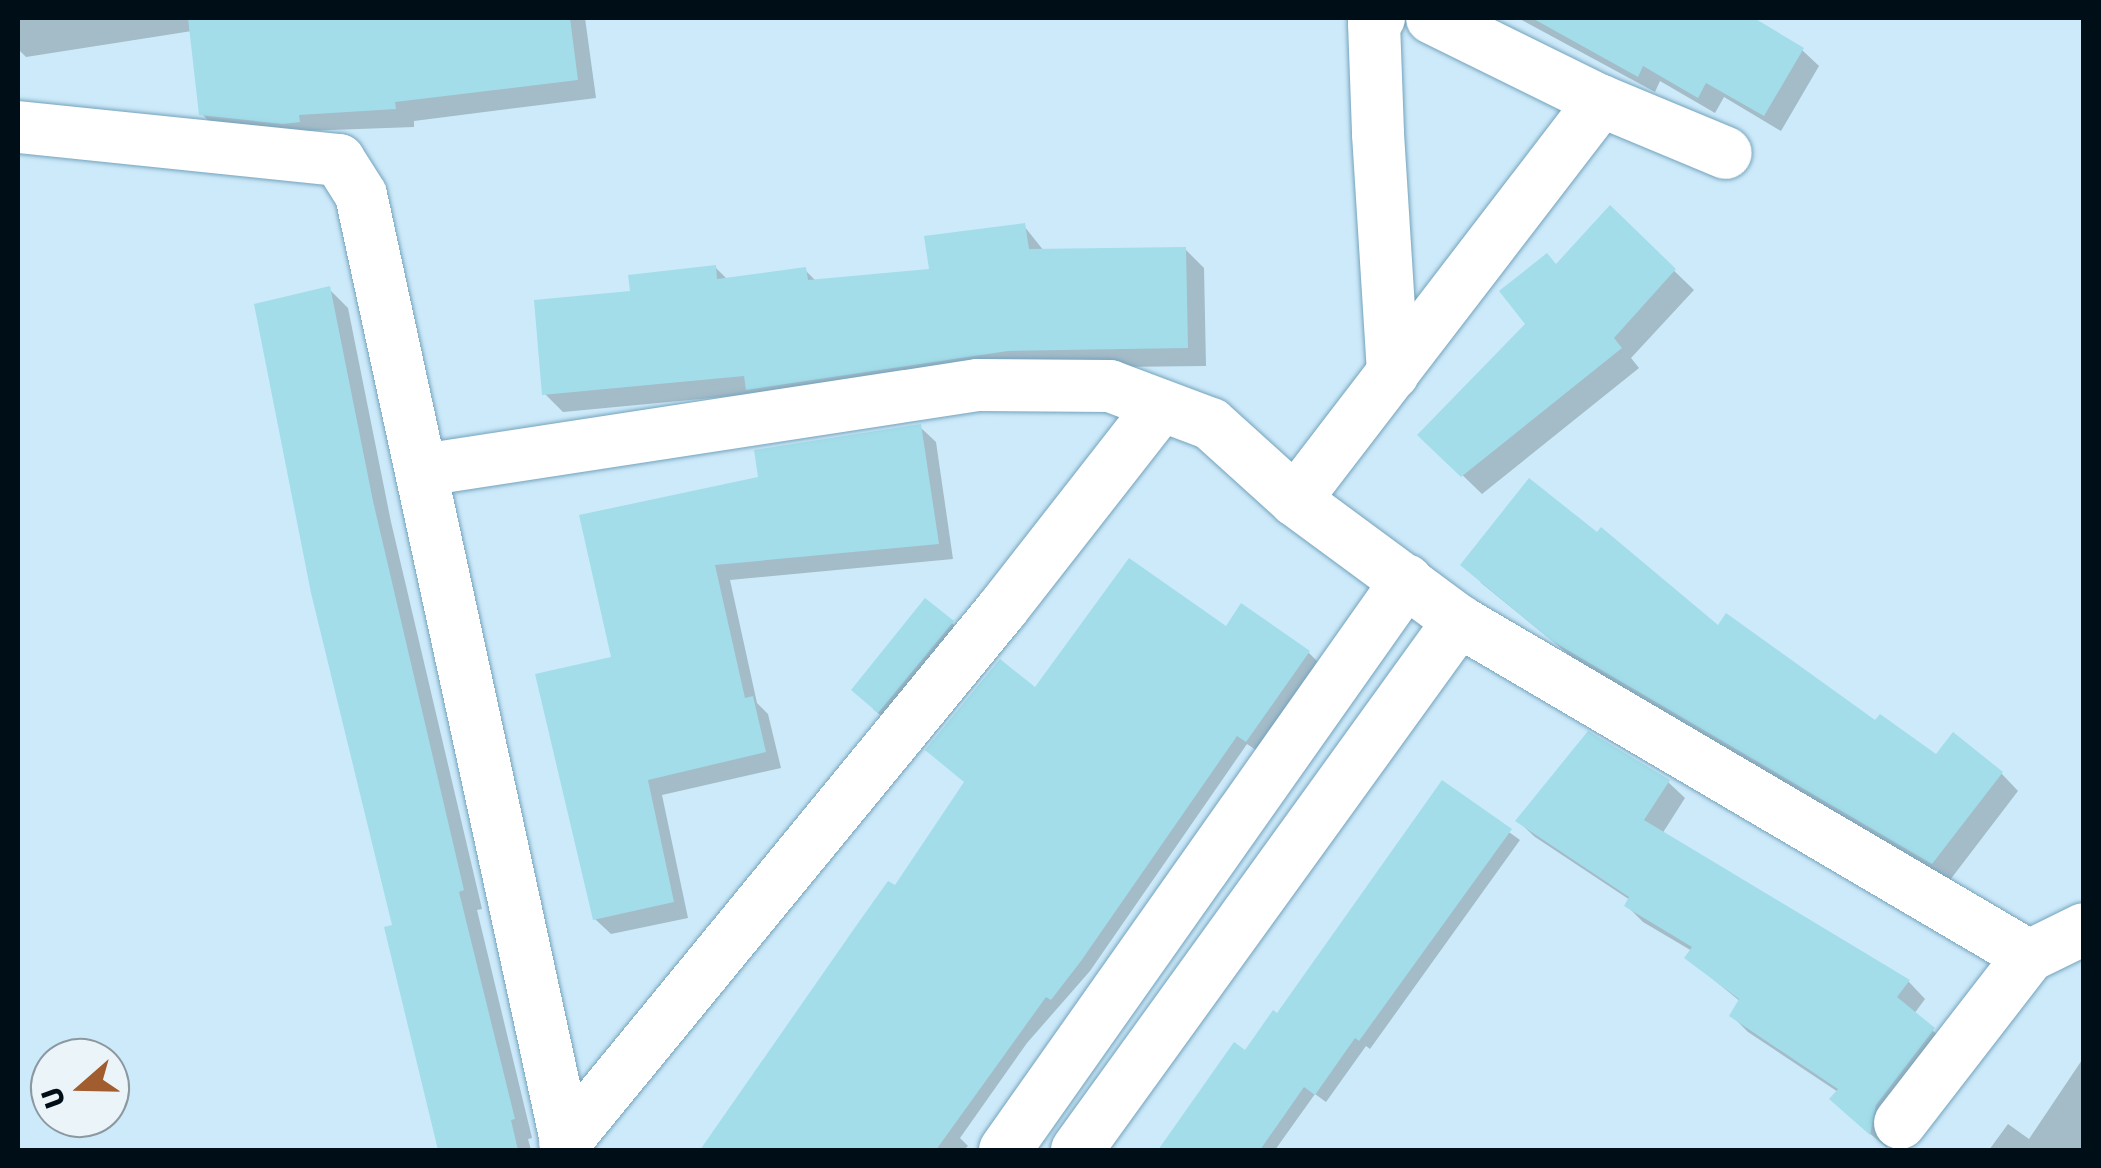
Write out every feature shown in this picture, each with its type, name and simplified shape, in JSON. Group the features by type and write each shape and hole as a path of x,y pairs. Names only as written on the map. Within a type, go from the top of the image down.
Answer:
{"street":[{"path":"1378,18 1374,23 1392,374"},
{"path":"1432,18 1601,102 1726,152"},
{"path":"1295,500 1601,102"},
{"path":"18,128 339,160 360,196 423,470 566,1146"},
{"path":"423,470 978,385 1110,386 1211,424 1295,500 1459,621 2029,956"},
{"path":"566,1146 979,632 1003,608 1161,406"},
{"path":"1005,1150 1407,580"},
{"path":"1078,1150 1459,621"},
{"path":"1900,1123 2029,956 2084,929"}],"building":[{"path":"188,18 570,18 578,80 395,102 396,109 299,115 300,122 283,124 199,115"},
{"path":"1532,18 1754,18 1804,48 1764,116 1706,83 1698,98 1643,66 1638,77"},
{"path":"1610,205 1676,269 1614,338 1622,348 1461,477 1417,435 1525,324 1499,291 1547,253 1556,264"},
{"path":"1025,223 1029,249 1186,247 1188,348 1008,351 746,390 744,376 542,395 534,300 630,291 628,275 716,265 717,279 806,267 808,280 929,269 924,236"},
{"path":"330,286 373,501 464,890 459,892 515,1119 511,1120 518,1150 438,1150 384,927 392,925 311,593 254,304"},
{"path":"921,424 939,544 715,565 745,698 753,696 766,752 648,780 674,902 593,920 535,674 611,657 579,515 758,477 754,450"},
{"path":"1529,478 1597,532 1601,527 1718,625 1726,613 1875,720 1880,714 1936,754 1953,732 2003,772 1932,864 1552,641 1460,565"},
{"path":"1129,558 1226,626 1241,603 1310,651 1246,742 1237,736 1081,961 1051,1000 1046,997 936,1150 700,1150 888,881 895,885 964,782 925,750 1000,659 1035,687"},
{"path":"925,598 954,621 878,713 851,690"},
{"path":"1588,731 1670,780 1644,820 1910,980 1897,997 1935,1028 1876,1105 1870,1135 1829,1099 1838,1089 1729,1016 1739,999 1684,958 1692,947 1624,906 1629,897 1515,821"},
{"path":"1442,780 1512,829 1359,1041 1355,1038 1315,1095 1304,1087 1260,1150 1158,1150 1234,1042 1245,1050 1273,1010 1277,1013"}]}
